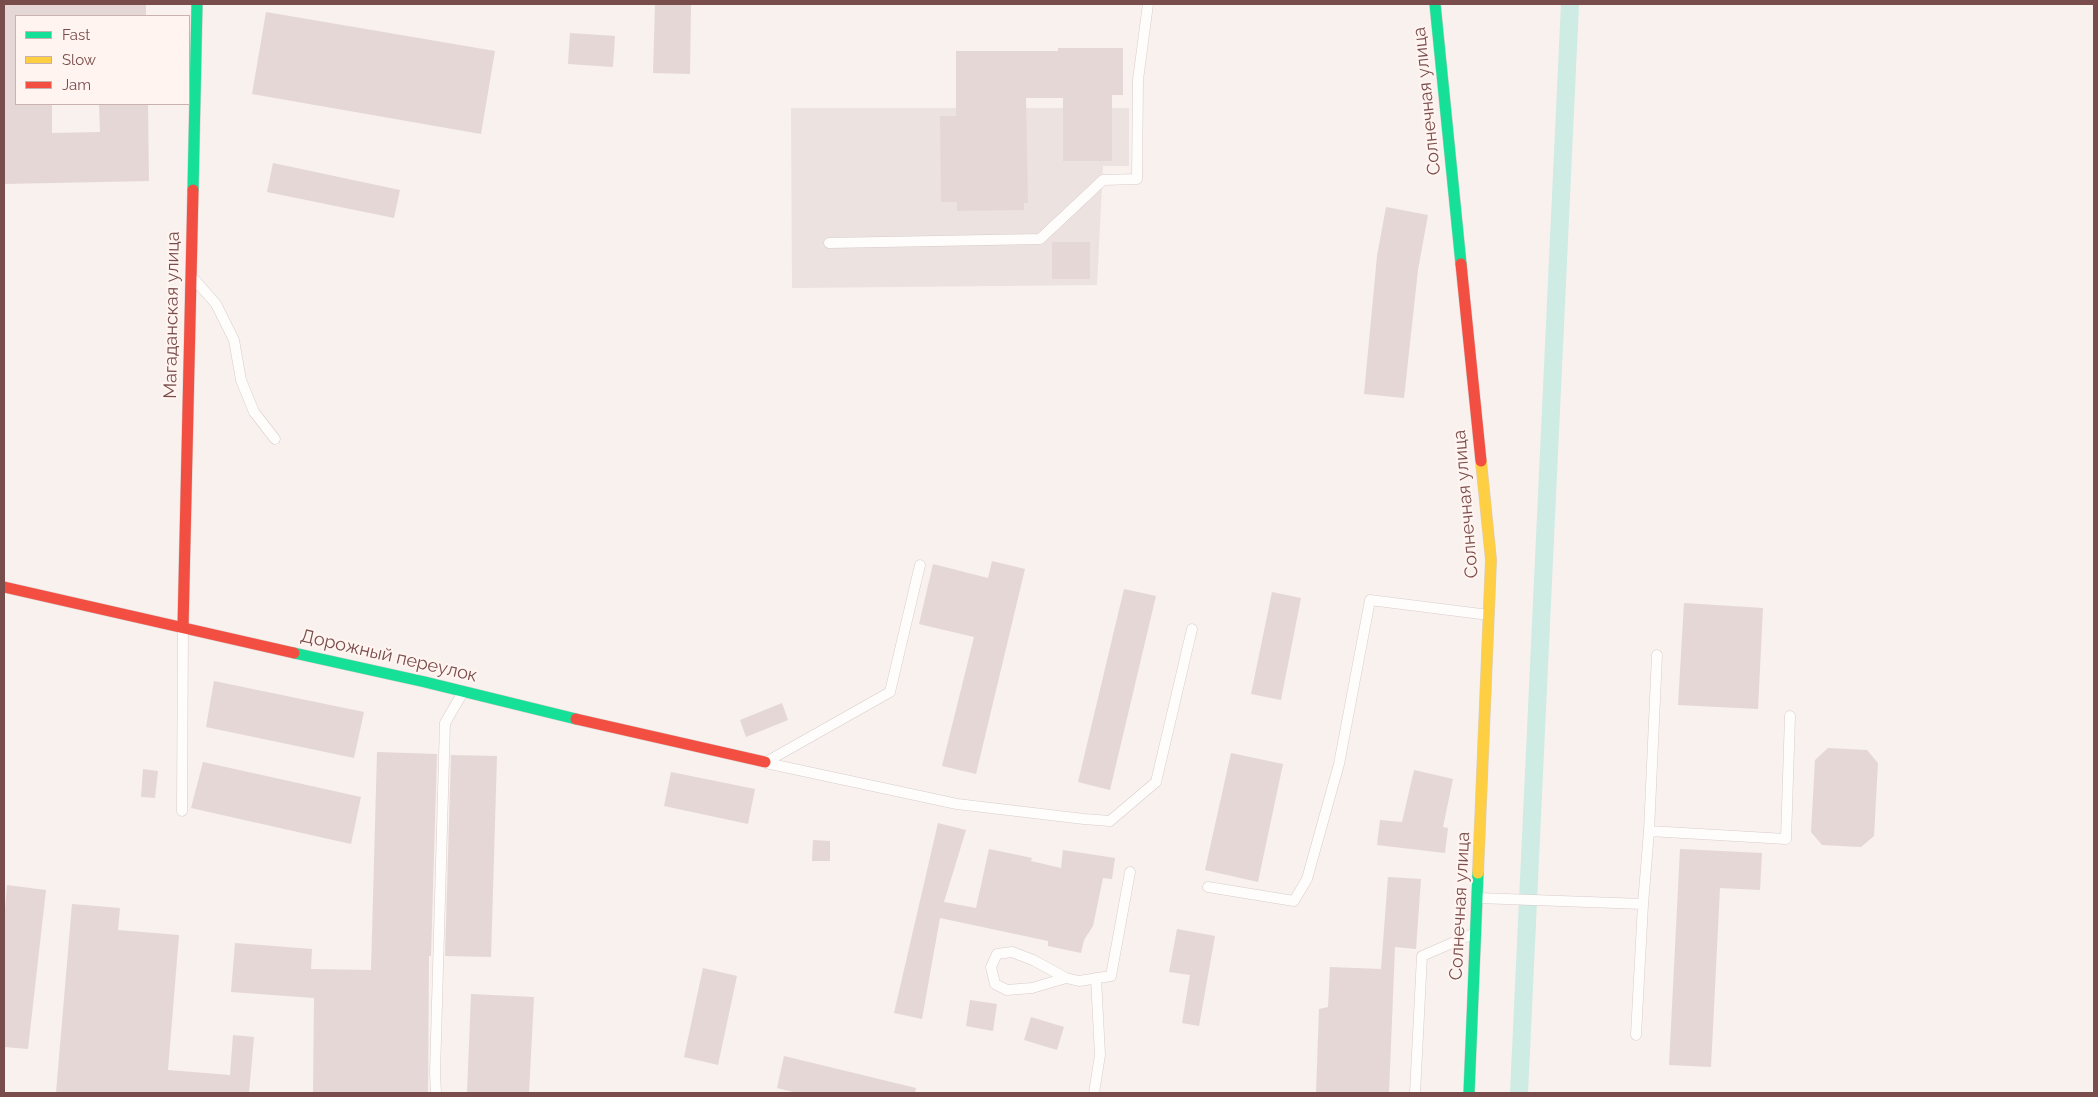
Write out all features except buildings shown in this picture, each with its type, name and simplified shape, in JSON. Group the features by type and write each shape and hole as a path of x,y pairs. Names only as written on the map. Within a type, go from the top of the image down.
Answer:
{"street":[{"name":"Магаданская улица","path":"183,627 197,4"},
{"name":"Солнечная улица","path":"1435,4 1491,560 1469,1093"},
{"name":"Дорожный переулок","path":"4,587 463,691 611,728 765,762"}],"lane":[{"path":"829,243 1040,239 1103,180 1137,179 1138,80 1148,4"},
{"path":"191,275 216,304 234,340 241,380 254,412 275,439"},
{"path":"765,762 890,692 920,565"},
{"path":"1208,887 1294,901 1307,879 1339,764 1370,600 1490,615"},
{"path":"182,811 183,627"},
{"path":"765,762 957,804 1110,821 1156,782 1192,629"},
{"path":"1636,1034 1642,904 1649,832 1657,655"},
{"path":"436,1093 435,1072 445,723 463,691"},
{"path":"1649,832 1786,839 1790,716"},
{"path":"1066,978 1032,988 1006,990 995,984 991,967 997,954 1012,952 1033,960 1066,978 1080,980 1111,976 1130,872"},
{"path":"1478,898 1642,904"},
{"path":"1416,1093 1422,956 1477,933"},
{"path":"1094,1093 1100,1055 1096,978"}],"shaded area":[{"path":"791,108 1129,108 1129,166 1103,166 1097,285 792,288"}],"waterway":[{"path":"1519,1093 1570,4"}],"traffic: fast":[{"path":"193,190 197,4"},
{"path":"1435,4 1461,264"},
{"path":"294,653 425,682 576,719"},
{"path":"1469,1093 1478,873"}],"traffic: slow":[{"path":"1478,873 1491,560 1481,461"}],"traffic: jam":[{"path":"183,627 193,190"},
{"path":"1461,264 1481,461"},
{"path":"4,587 294,653"},
{"path":"576,719 765,762"}]}
